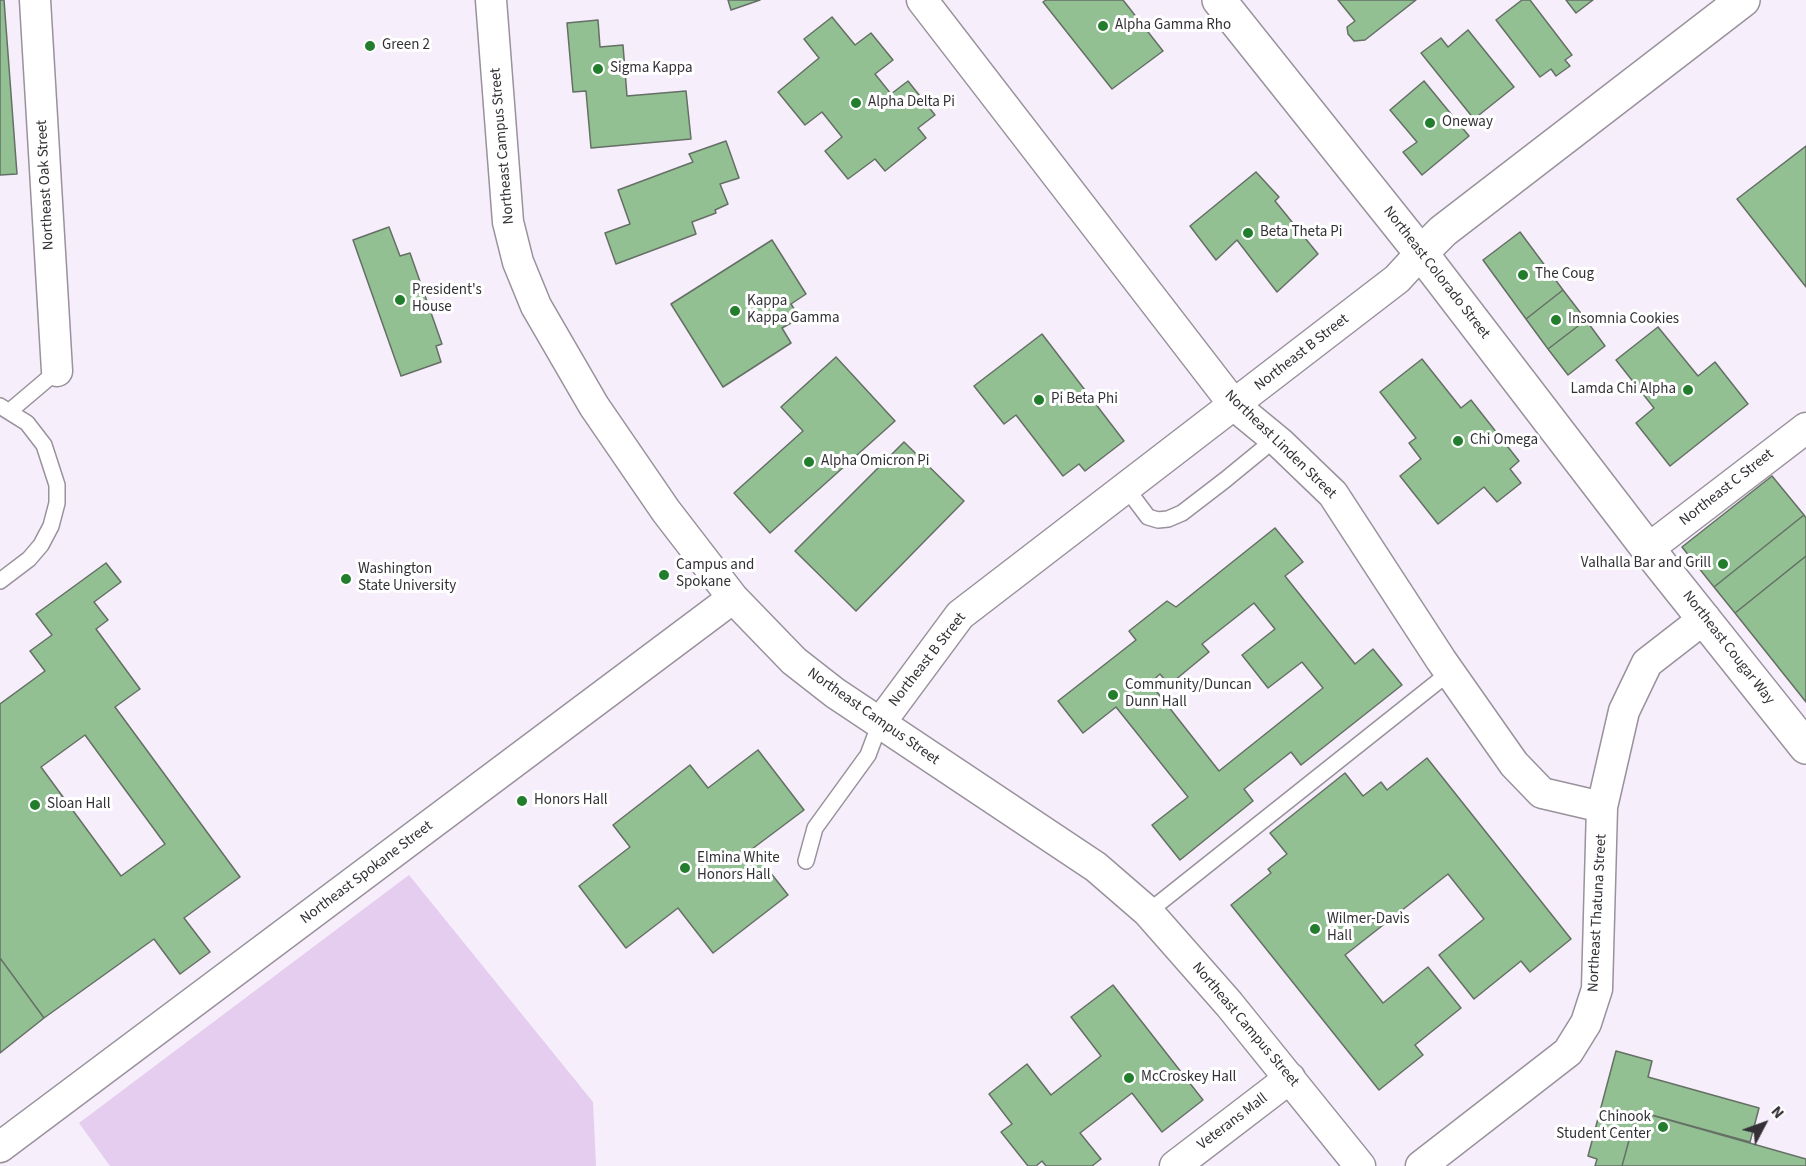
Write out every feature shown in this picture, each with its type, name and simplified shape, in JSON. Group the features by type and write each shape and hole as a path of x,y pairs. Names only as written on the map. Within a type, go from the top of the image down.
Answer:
{"street":[{"name":"Northeast Oak Street","path":"35,0 57,371"},
{"name":"Northeast Campus Street","path":"491,0 508,222 522,271 536,306 594,406 666,511 733,598 794,661 880,723 1096,867 1149,912 1290,1077 1360,1166"},
{"name":"Northeast Linden Street","path":"922,0 1235,406 1275,439 1333,494 1450,672 1514,764 1542,793 1602,807"},
{"name":"Northeast Colorado Street","path":"1220,0 1421,253 1648,549"},
{"name":"Northeast B Street","path":"880,723 960,615 1235,406 1397,279 1443,231 1743,0"},
{"name":"Northeast C Street","path":"1648,549 1806,428"},
{"name":"Northeast Cougar Way","path":"1648,549 1806,747"},
{"name":"Northeast Spokane Street","path":"0,1147 733,598"},
{"name":"Northeast Thatuna Street","path":"1421,1166 1568,1052 1586,1023 1597,989 1602,807 1624,711 1647,663 1705,618"},
{"name":"Veterans Mall","path":"1175,1166 1290,1077"}],"lane":[{"path":"0,581 28,559 41,545 51,526 57,503 57,485 44,445 27,423 5,408 57,371"},
{"path":"1127,489 1148,517 1158,520 1168,519 1182,513 1275,439"},
{"path":"1149,912 1450,672"},
{"path":"806,861 815,828 868,755 880,723"}],"shaded area":[{"path":"409,875 593,1102 596,1166 110,1166 79,1123"}],"building":[{"path":"0,0 4,0 17,174 0,175"},
{"path":"728,0 760,0 731,10"},
{"name":"Alpha Gamma Rho","path":"1046,0 1123,0 1163,51 1112,89 1043,2"},
{"path":"1338,0 1416,0 1365,40 1354,41 1348,34 1347,27 1355,21"},
{"path":"1522,0 1530,0 1572,55 1565,60 1570,66 1556,76 1551,69 1540,77 1496,20"},
{"path":"1566,0 1593,0 1576,13"},
{"name":"Alpha Delta Pi","path":"832,17 855,45 871,33 893,60 875,74 891,94 908,81 935,115 918,128 926,138 885,171 875,159 848,179 825,151 842,137 822,112 805,125 778,92 819,58 804,39"},
{"name":"Sigma Kappa","path":"598,20 600,47 623,45 627,96 686,91 691,139 591,148 586,91 573,92 567,23"},
{"path":"1468,30 1514,87 1474,119 1421,53 1441,38 1448,47"},
{"name":"Oneway","path":"1424,81 1469,136 1422,175 1403,152 1417,142 1390,110"},
{"path":"726,141 739,178 720,184 728,204 715,210 716,213 692,222 696,234 616,264 605,233 630,224 618,190 693,162 689,154"},
{"path":"1806,146 1806,287 1737,199"},
{"name":"Beta Theta Pi","path":"1256,172 1279,197 1275,201 1318,254 1277,292 1237,240 1216,260 1190,226"},
{"name":"President's House","path":"389,227 400,256 410,253 442,344 436,346 441,362 401,376 353,240"},
{"name":"The Coug","path":"1520,232 1563,290 1526,319 1483,260"},
{"name":"Kappa Kappa Gamma","path":"772,240 806,294 791,304 800,318 782,328 791,343 723,387 671,304"},
{"name":"Insomnia Cookies","path":"1563,290 1586,320 1548,349 1526,319"},
{"path":"1586,320 1605,346 1568,375 1548,349"},
{"name":"Lamda Chi Alpha","path":"1658,327 1698,376 1715,362 1748,404 1670,466 1636,423 1654,408 1616,360"},
{"name":"Pi Beta Phi","path":"1042,334 1124,441 1085,471 1079,464 1063,476 1016,415 1004,424 974,386"},
{"name":"Alpha Omicron Pi","path":"836,357 895,421 770,533 734,493 803,431 781,407"},
{"name":"Chi Omega","path":"1422,359 1461,408 1471,400 1519,461 1510,469 1521,483 1497,502 1484,487 1438,524 1400,476 1421,459 1409,443 1416,438 1380,392"},
{"path":"904,442 964,501 856,611 795,551"},
{"path":"1772,476 1804,515 1714,587 1682,547"},
{"path":"1804,515 1806,518 1806,556 1735,613 1714,587"},
{"name":"Community/Duncan Dunn Hall","path":"1275,528 1303,562 1285,576 1355,664 1373,649 1402,685 1301,765 1291,752 1244,789 1253,801 1180,860 1152,825 1188,797 1116,707 1083,733 1058,701 1136,640 1129,631 1167,601 1176,607","holes":["1254,603 1275,629 1242,655 1268,688 1302,662 1323,688 1219,771 1150,683 1160,674 1169,685 1209,652 1202,644"]},
{"path":"1806,556 1806,702 1735,613"},
{"name":"Sloan Hall","path":"106,563 121,582 94,602 108,620 96,629 140,689 115,707 240,877 184,918 210,952 180,974 154,939 44,1018 0,958 0,704 45,671 30,651 52,635 36,614","holes":["85,735 165,844 121,876 41,767"]},
{"name":"Elmina White Honors Hall","path":"758,750 804,810 752,849 788,895 713,953 678,908 626,948 579,886 630,847 613,825 690,765 708,788"},
{"name":"Wilmer-Davis Hall","path":"1427,758 1571,939 1530,972 1521,961 1474,999 1439,955 1484,919 1448,874 1345,955 1383,1003 1428,967 1461,1008 1415,1045 1423,1055 1379,1090 1231,905 1271,873 1268,869 1287,854 1270,833 1345,773 1363,796 1381,782 1387,790"},
{"path":"0,958 44,1018 0,1053"},
{"name":"McCroskey Hall","path":"1113,985 1203,1100 1162,1132 1132,1093 1080,1133 1101,1159 1092,1166 1046,1166 1042,1161 1036,1166 1028,1166 1001,1132 1012,1124 989,1094 1027,1064 1051,1095 1101,1056 1071,1017"},
{"path":"1616,1051 1652,1061 1648,1077 1759,1108 1750,1142 1637,1111 1622,1166 1595,1166 1597,1159 1588,1156"},
{"name":"Chinook Student Center","path":"1637,1111 1806,1159 1806,1166 1622,1166"}],"place":[{"name":"Alpha Gamma Rho","path":"1103,26"},
{"name":"Green 2","path":"370,46"},
{"name":"Sigma Kappa","path":"598,69"},
{"name":"Alpha Delta Pi","path":"856,103"},
{"name":"Oneway","path":"1430,123"},
{"name":"Beta Theta Pi","path":"1248,233"},
{"name":"The Coug","path":"1523,275"},
{"name":"President's House","path":"400,300"},
{"name":"Kappa Kappa Gamma","path":"735,311"},
{"name":"Insomnia Cookies","path":"1556,320"},
{"name":"Lamda Chi Alpha","path":"1688,390"},
{"name":"Pi Beta Phi","path":"1039,400"},
{"name":"Chi Omega","path":"1458,441"},
{"name":"Alpha Omicron Pi","path":"809,462"},
{"name":"Valhalla Bar and Grill","path":"1723,564"},
{"name":"Campus and Spokane","path":"664,575"},
{"name":"Washington State University","path":"346,579"},
{"name":"Community/Duncan Dunn Hall","path":"1113,695"},
{"name":"Honors Hall","path":"522,801"},
{"name":"Sloan Hall","path":"35,805"},
{"name":"Elmina White Honors Hall","path":"685,868"},
{"name":"Wilmer-Davis Hall","path":"1315,929"},
{"name":"McCroskey Hall","path":"1129,1078"},
{"name":"Chinook Student Center","path":"1663,1127"}]}
